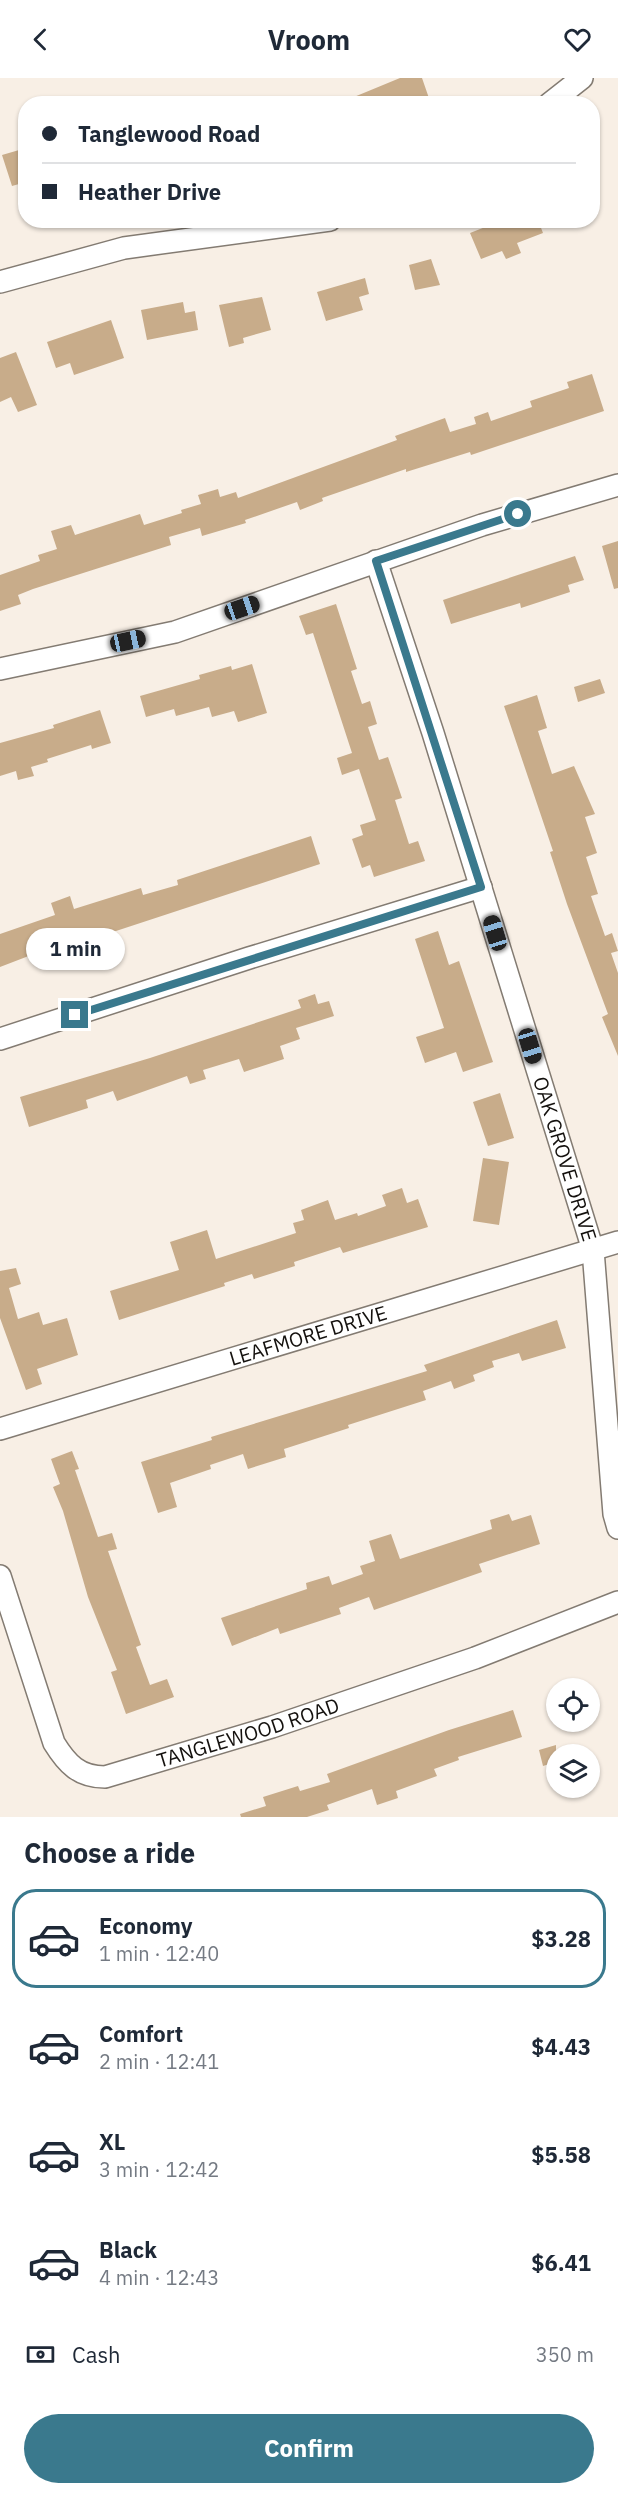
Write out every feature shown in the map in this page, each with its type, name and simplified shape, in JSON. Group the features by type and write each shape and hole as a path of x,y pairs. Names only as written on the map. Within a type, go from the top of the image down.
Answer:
{"street":[{"path":"559,96 582,78"},
{"path":"0,282 123,248 271,228"},
{"path":"0,669 175,632 482,525 618,485"},
{"name":"OAK GROVE DRIVE","path":"376,561 481,887 593,1250 614,1514 618,1528"},
{"path":"0,1039 481,887"},
{"name":"LEAFMORE DRIVE","path":"0,1429 618,1242"},
{"name":"TANGLEWOOD ROAD","path":"0,1576 54,1743 66,1763 89,1777 105,1777 272,1727 475,1658 618,1602"}],"building":[{"path":"400,78 422,78 428,96 356,96"},
{"path":"18,150 18,184 12,186 2,155"},
{"path":"483,228 541,228 543,233 517,243 521,253 506,259 502,251 481,259 470,233"},
{"path":"431,259 440,285 415,290 409,265"},
{"path":"365,278 369,294 359,297 363,310 326,321 317,292"},
{"path":"262,297 271,330 243,338 244,343 229,347 219,305"},
{"path":"183,302 185,313 195,311 198,330 147,340 141,310"},
{"path":"111,320 124,358 74,375 70,363 56,368 47,342"},
{"path":"16,352 37,405 18,412 11,397 0,402 0,358"},
{"path":"592,374 604,411 471,455 470,452 406,472 406,469 322,498 323,501 300,510 297,502 245,520 246,523 202,536 200,528 169,537 171,545 33,589 18,595 21,604 0,611 0,575 40,561 38,555 57,549 51,531 71,525 75,535 140,514 144,525 182,513 181,510 201,504 198,495 218,489 220,497 236,492 238,498 397,440 395,436 445,418 450,432 476,424 474,417 488,412 491,421 532,407 530,401 569,388 567,382"},
{"path":"618,541 618,588 614,589 602,546"},
{"path":"575,556 584,580 568,585 570,592 521,608 520,603 451,624 443,600"},
{"path":"336,604 357,669 351,671 362,704 370,701 377,724 368,727 379,760 388,757 402,798 395,800 409,844 418,841 425,861 374,877 370,865 362,868 352,839 363,835 360,825 376,820 359,769 342,775 337,758 352,753 313,633 306,635 299,616"},
{"path":"252,664 267,713 238,722 234,711 212,717 209,707 176,716 174,709 146,717 140,696 200,679 199,675 231,666 232,670"},
{"path":"600,679 605,693 578,702 574,687"},
{"path":"537,695 547,728 538,731 552,774 574,766 595,814 585,817 597,853 586,857 598,894 591,896 605,936 612,933 618,951 611,953 618,973 618,1056 602,1017 608,1014 567,904 550,852 553,851 504,706"},
{"path":"100,710 111,743 92,749 91,745 47,759 48,762 31,767 34,776 18,780 16,771 0,776 0,743 54,728 53,725"},
{"path":"311,836 320,864 80,942 78,937 0,967 0,934 55,915 51,903 70,896 74,909 141,888 143,895 178,885 177,880"},
{"path":"438,931 449,965 459,961 493,1062 463,1072 456,1052 425,1063 416,1037 444,1028 415,939"},
{"path":"315,994 318,1004 329,1001 334,1016 296,1028 300,1039 280,1046 284,1059 244,1072 239,1059 203,1070 206,1079 190,1084 187,1076 117,1101 113,1091 86,1100 88,1108 29,1127 20,1097 150,1058 301,1008 298,1000"},
{"path":"500,1093 514,1138 488,1146 473,1102"},
{"path":"483,1158 509,1162 499,1225 473,1221"},
{"path":"402,1188 407,1203 418,1199 428,1227 343,1253 340,1247 294,1262 295,1266 254,1279 252,1274 224,1283 225,1286 119,1320 110,1291 179,1270 170,1242 207,1230 216,1259 296,1233 293,1223 304,1220 301,1210 328,1200 335,1220 357,1213 358,1216 386,1206 382,1195"},
{"path":"16,1268 21,1284 9,1288 18,1319 39,1312 43,1325 67,1318 78,1355 37,1369 42,1384 26,1390 0,1318 0,1271"},
{"path":"557,1320 566,1348 522,1361 519,1353 492,1361 494,1367 473,1375 475,1381 454,1389 451,1381 423,1391 426,1400 348,1425 349,1428 284,1449 286,1457 248,1469 243,1454 210,1465 211,1469 170,1483 177,1507 158,1513 141,1462 212,1440 211,1437 427,1371 424,1365"},
{"path":"72,1451 79,1469 75,1470 98,1537 112,1533 117,1549 108,1551 141,1645 136,1647 150,1685 167,1679 174,1697 126,1714 111,1672 117,1670 88,1597 63,1511 53,1487 60,1484 51,1459"},
{"path":"509,1514 512,1521 531,1515 540,1544 479,1564 482,1572 374,1610 369,1597 339,1608 341,1614 280,1634 278,1628 232,1646 221,1618 307,1589 306,1583 329,1576 332,1585 363,1574 360,1566 375,1561 369,1541 391,1534 400,1559 492,1529 490,1520"},
{"path":"513,1710 522,1737 458,1757 459,1760 434,1769 437,1776 396,1791 398,1798 377,1805 372,1789 327,1805 329,1810 307,1817 241,1817 240,1814 266,1806 263,1797 298,1786 300,1791 330,1782 327,1774 449,1730"},
{"path":"546,1748 546,1765 543,1766 539,1750"}],"route":[{"path":"75,1015 249,958 481,887 376,561 518,514"}]}
